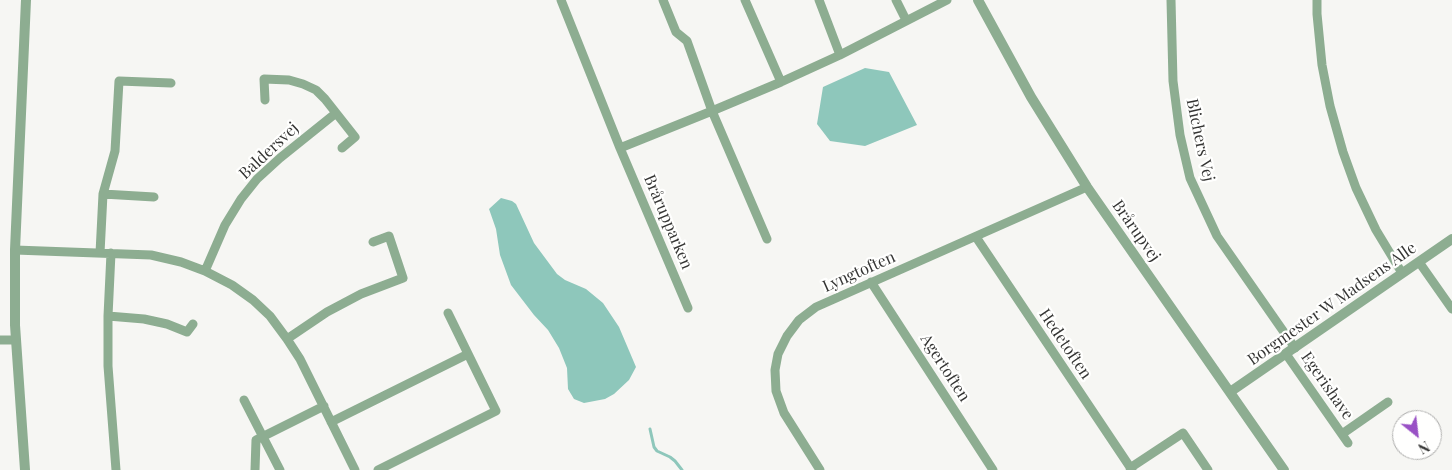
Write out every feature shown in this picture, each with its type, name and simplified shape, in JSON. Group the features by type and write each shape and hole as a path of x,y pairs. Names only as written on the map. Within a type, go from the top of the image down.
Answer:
{"street":[{"path":"26,0 15,250 16,340 26,470"},
{"name":"Brårupparken","path":"561,0 620,148 688,308"},
{"path":"663,0 676,32 687,40 712,111 767,239"},
{"path":"745,0 781,82"},
{"path":"819,0 840,54"},
{"path":"896,0 906,20"},
{"path":"620,148 781,82 947,0"},
{"name":"Brårupvej","path":"978,0 1031,97 1087,187 1284,470"},
{"name":"Blichers Vej","path":"1170,0 1174,81 1180,135 1190,178 1217,236 1290,351"},
{"path":"1318,0 1317,14 1322,65 1330,106 1343,152 1356,188 1376,230 1402,273"},
{"path":"264,100 264,79 289,80 316,90 356,138 342,148"},
{"path":"100,253 103,194 115,151 120,81 171,83"},
{"name":"Baldersvej","path":"205,271 225,225 241,199 257,179 336,113"},
{"name":"Lyngtoften","path":"820,470 784,413 776,391 775,370 778,354 786,336 799,320 816,307 1087,187"},
{"path":"103,194 154,197"},
{"path":"287,339 327,312 361,294 403,278 388,236 373,242"},
{"name":"Hedetoften","path":"976,237 1131,469 1183,433 1208,470"},
{"name":"Borgmester W Madsens Alle","path":"1230,392 1452,240"},
{"path":"15,250 151,255 181,262 205,271 232,285 253,300 270,316 287,339 324,406 355,470"},
{"path":"111,253 108,366 116,470"},
{"path":"1419,262 1452,309"},
{"name":"Agertoften","path":"871,282 993,470"},
{"path":"378,470 496,410 448,313"},
{"path":"108,316 144,319 167,324 187,332 193,324"},
{"path":"0,340 16,340"},
{"name":"Egerishave","path":"1290,351 1348,443"},
{"path":"331,422 468,354"},
{"path":"244,400 280,470"},
{"name":"Egerishave","path":"1342,434 1388,402"},
{"path":"255,470 256,440 324,406"}],"shaded area":[{"path":"865,68 889,72 917,125 865,146 830,141 817,124 823,87"},
{"path":"501,198 516,204 534,243 557,274 565,280 586,289 603,303 619,327 636,367 629,380 614,394 605,399 584,403 574,399 568,389 567,368 559,348 548,330 511,285 500,255 496,229 489,209"}],"waterway":[{"path":"650,429 654,447 657,451 670,457 682,470"}]}
